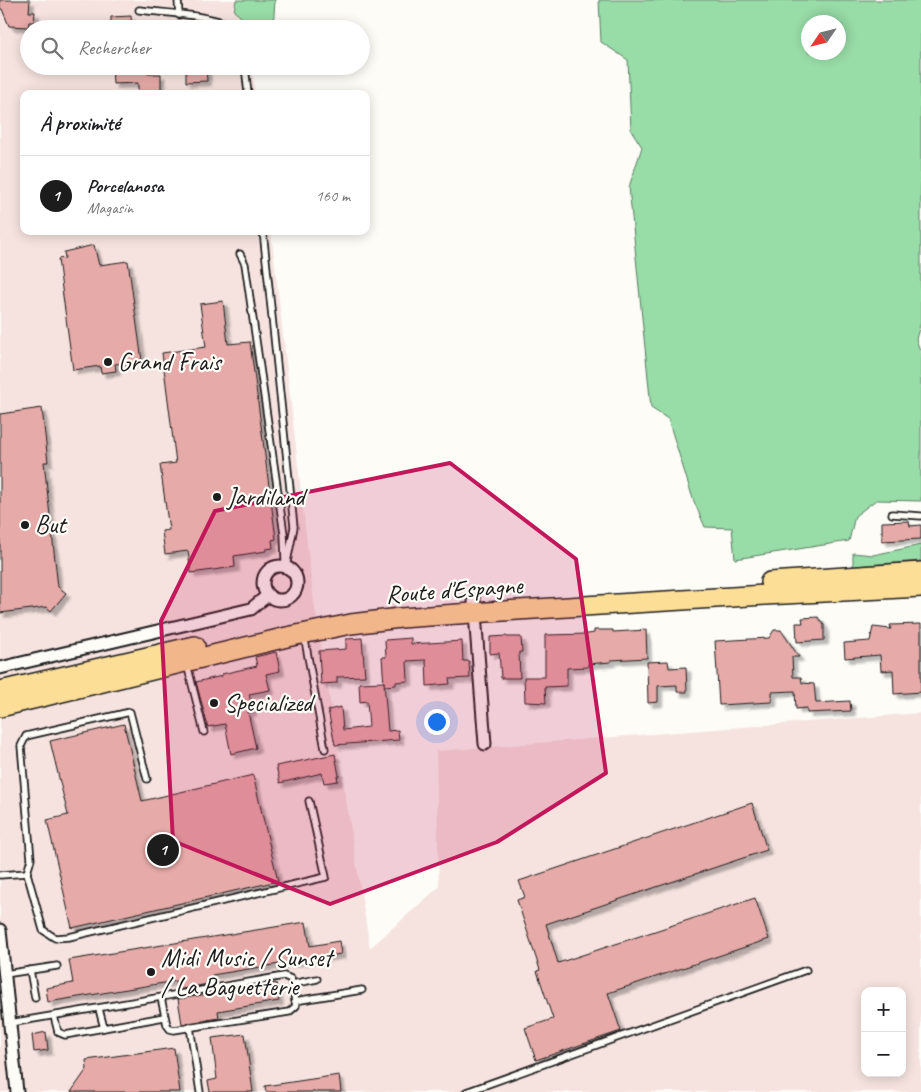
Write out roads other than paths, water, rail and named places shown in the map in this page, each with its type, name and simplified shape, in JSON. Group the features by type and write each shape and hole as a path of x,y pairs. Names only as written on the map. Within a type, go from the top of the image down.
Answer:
{"main road":[{"name":"Route d'Espagne","path":"474,607 921,572"},
{"name":"Route d'Espagne","path":"0,707 187,662 382,608 474,607 921,587"},
{"name":"Route d'Espagne","path":"0,691 311,628"}],"street":[{"path":"273,567 286,567 292,571 296,577 297,585 295,592 282,600 268,595 265,590 264,577 268,571 273,567"},
{"path":"5,666 251,609 268,595"},
{"path":"474,607 485,744"},
{"path":"0,930 10,1023 6,1044 16,1092"}],"lane":[{"path":"178,0 180,15"},
{"path":"139,10 216,20"},
{"path":"246,75 248,90"},
{"path":"263,235 294,527 286,567"},
{"path":"240,254 245,264 284,534 286,567"},
{"path":"892,514 921,516"},
{"path":"311,628 325,749"},
{"path":"187,662 204,732"},
{"path":"146,779 130,712 26,736 21,746 31,859 27,873 43,930 55,938 326,877 309,801"},
{"path":"0,875 27,873"},
{"path":"5,974 57,966"},
{"path":"30,970 34,998"},
{"path":"466,1092 806,970"},
{"path":"10,1023 284,976 291,979 295,1001 294,1008 289,1012 170,1029 164,1017 161,998"},
{"path":"292,984 317,980"},
{"path":"295,1001 362,990"},
{"path":"99,1009 104,1028"},
{"path":"54,1016 56,1029 62,1034 164,1017"},
{"path":"190,1027 200,1092"}],"place":[{"name":"Grand Frais","path":"108,362"},
{"name":"Jardiland","path":"217,497"},
{"name":"But","path":"25,525"},
{"name":"Specialized","path":"214,703"},
{"name":"Porcelanosa","path":"163,850"},
{"name":"Midi Music / Sunset / La Baguetterie","path":"151,972"}]}
